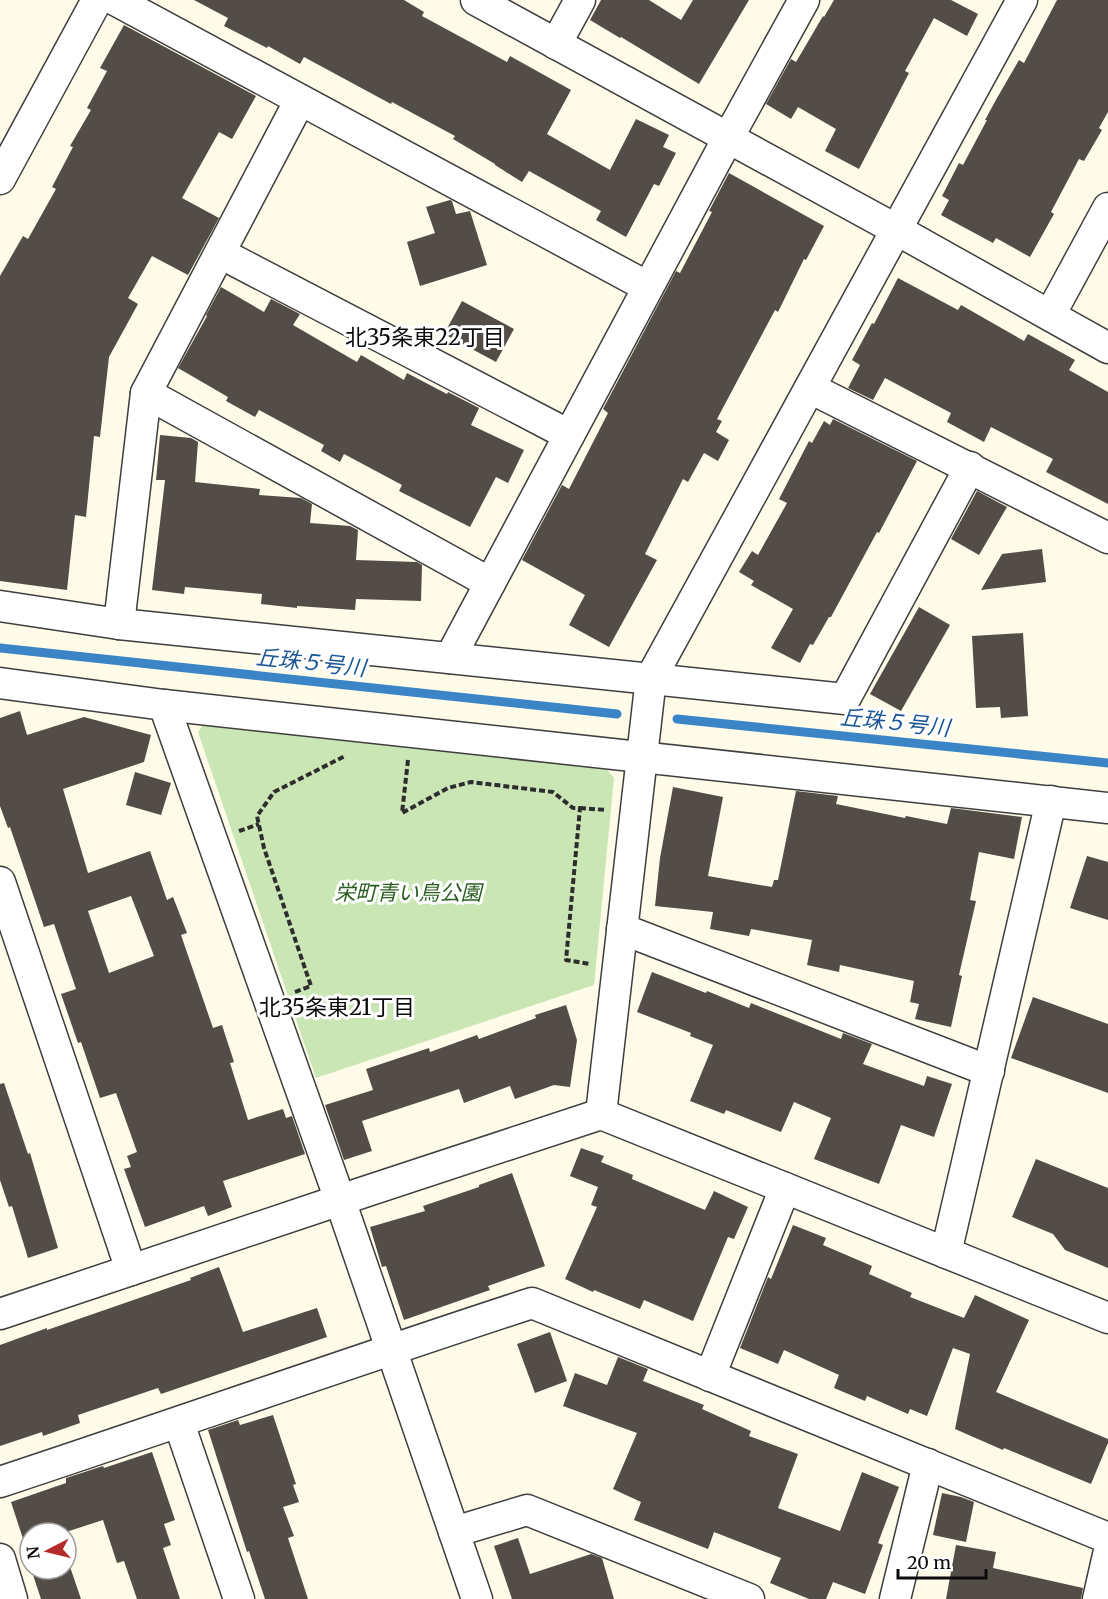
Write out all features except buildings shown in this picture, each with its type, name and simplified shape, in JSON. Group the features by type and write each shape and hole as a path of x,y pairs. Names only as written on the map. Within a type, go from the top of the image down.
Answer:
{"street":[{"path":"0,179 98,0"},
{"path":"115,0 648,287"},
{"path":"476,0 1108,348"},
{"path":"556,44 580,0"},
{"path":"450,658 804,0"},
{"path":"601,1114 651,678 1022,0"},
{"path":"119,624 146,393 300,100"},
{"path":"1050,315 1108,208"},
{"path":"220,253 569,435"},
{"path":"810,388 1108,537"},
{"path":"146,393 490,583"},
{"path":"0,606 119,624 845,699 970,467"},
{"path":"0,683 164,705 1108,808"},
{"path":"164,705 340,1200 477,1599"},
{"path":"946,1253 1052,801"},
{"path":"0,882 131,1270"},
{"path":"622,930 989,1071"},
{"path":"0,1314 601,1114 1108,1318"},
{"path":"710,1376 784,1188"},
{"path":"0,1482 532,1303 1108,1538"},
{"path":"179,1423 239,1599"},
{"path":"895,1599 928,1464"},
{"path":"454,1532 527,1510 749,1599"},
{"path":"1098,1599 1108,1555"},
{"path":"0,1559 12,1599"}],"path":[{"path":"293,992 311,986 264,848 257,816 274,792 349,754 353,725"},
{"path":"408,759 402,813 448,788 471,782 553,792 573,808 612,811"},
{"path":"579,808 566,960 595,964"},
{"path":"230,835 259,824"}],"green space":[{"name":"栄町青い鳥公園","path":"205,722 604,766 614,778 594,985 316,1078 198,732"}],"waterway":[{"name":"丘珠５号川","path":"0,648 617,714"},
{"name":"丘珠５号川","path":"677,719 1108,763"}],"district":[{"name":"北35条東22丁目","path":"425,337"},
{"name":"北35条東21丁目","path":"337,1007"}]}
